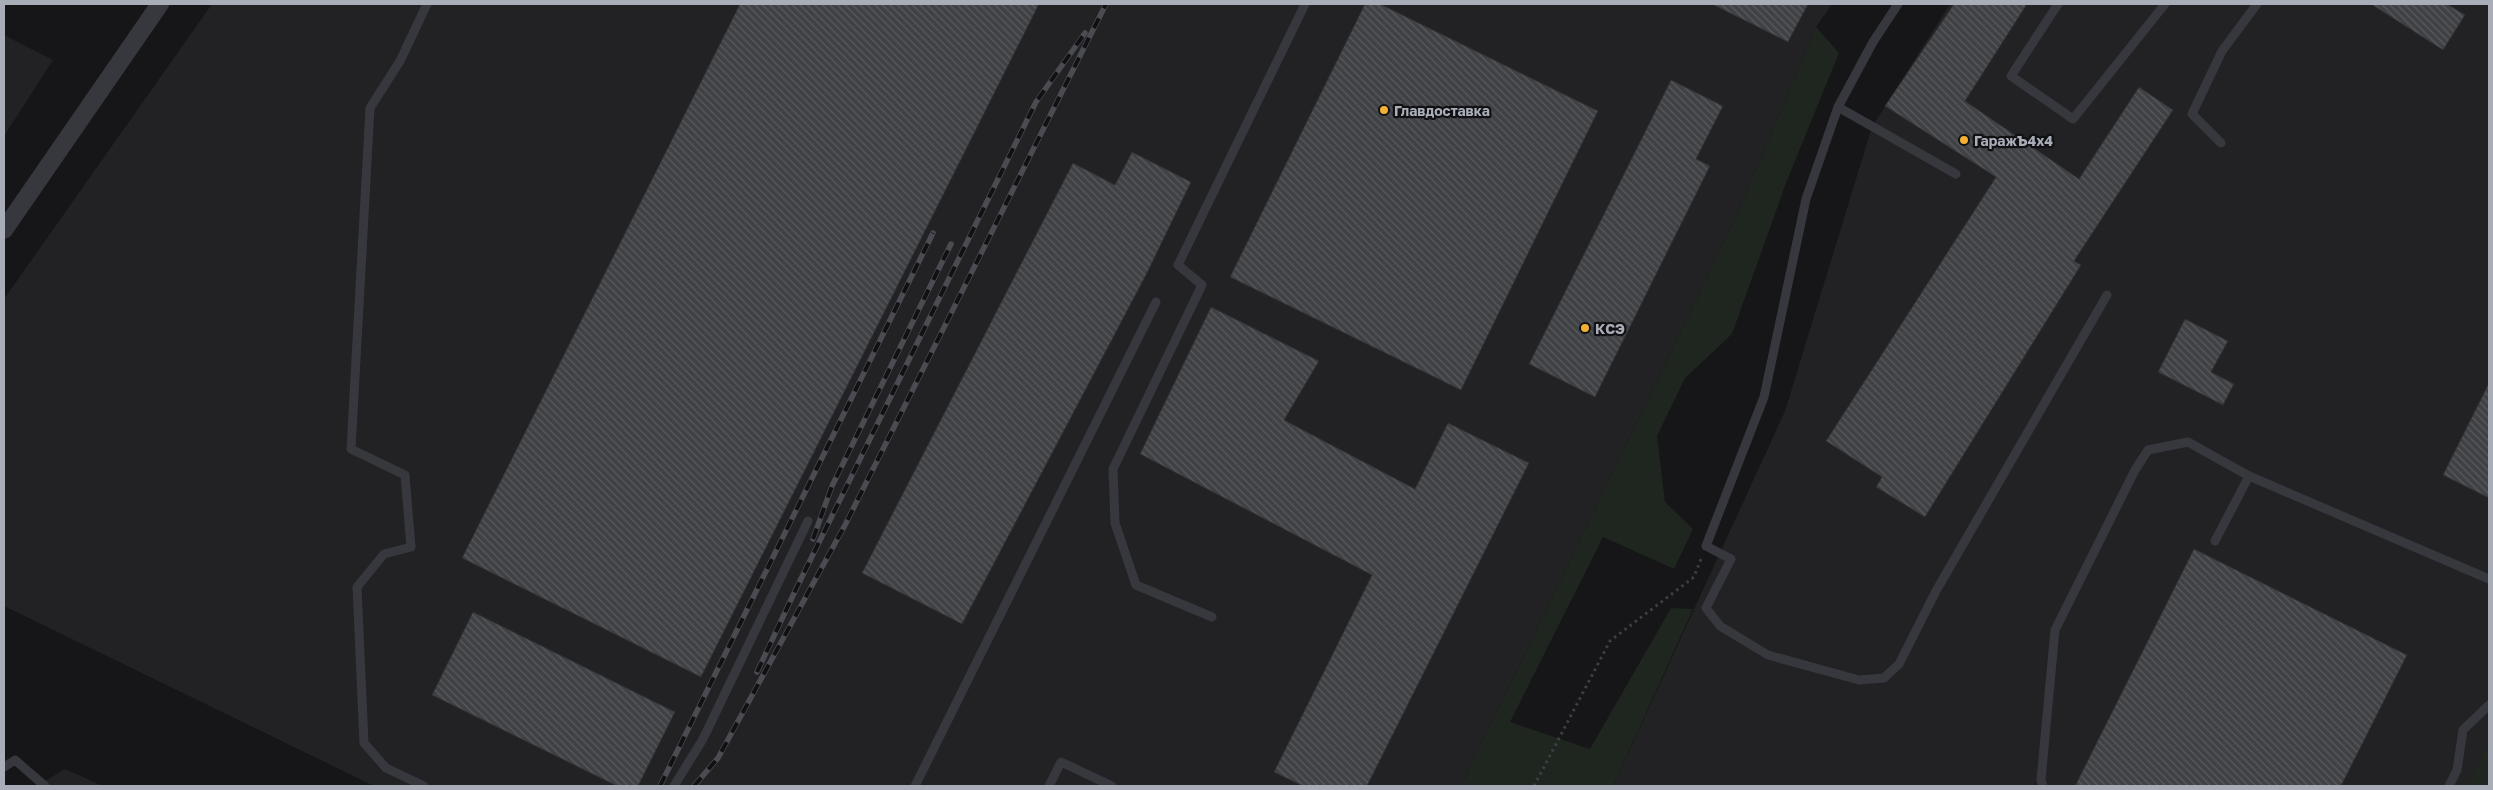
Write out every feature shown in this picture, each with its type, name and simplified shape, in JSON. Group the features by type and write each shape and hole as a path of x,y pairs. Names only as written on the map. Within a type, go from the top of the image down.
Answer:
{"street":[{"path":"4,230 160,4"}],"lane":[{"path":"424,786 386,768 364,742 358,587 384,554 411,547 405,475 351,449 370,108 400,61 427,4"},
{"path":"1212,616 1136,585 1115,523 1113,469 1202,285 1178,265 1305,4"},
{"path":"1898,4 1873,42 1838,107 1806,199 1764,397 1706,546 1731,559 1706,608 1720,626 1768,655 1859,680 1884,678 1900,664 1936,591 2107,295"},
{"path":"2058,4 2011,76 2073,119 2165,4"},
{"path":"2221,143 2192,114 2222,52 2257,4"},
{"path":"1838,107 1956,174"},
{"path":"915,786 1156,302"},
{"path":"2042,786 2055,630 2139,463 2148,450 2188,442 2249,476 2489,580"},
{"path":"2214,541 2249,476"},
{"path":"674,786 703,739 808,521"},
{"path":"2449,786 2457,770 2463,730 2489,705"},
{"path":"4,767 15,760 45,786"},
{"path":"1049,786 1061,762 1112,786"}],"path":[{"path":"1534,786 1610,641 1694,577 1706,546"}],"shaded area":[{"path":"212,4 1832,4 1816,27 1736,217 1461,786 374,786 4,606 4,299"},
{"path":"1950,4 2489,4 2489,786 1613,786 1785,411 1872,127"},
{"path":"1816,27 1839,53 1786,183 1732,334 1685,378 1657,436 1665,502 1693,529 1674,569 1603,537 1510,722 1590,749 1671,608 1693,609 1613,786 1461,786 1736,217"},
{"path":"4,35 53,60 4,136"},
{"path":"2489,742 2489,786 2467,786 2469,784"},
{"path":"65,769 103,786 37,786"}],"building":[{"path":"740,4 1039,4 701,677 462,558"},
{"path":"1365,4 1380,4 1598,111 1461,390 1230,277"},
{"path":"1712,4 1808,4 1788,42"},
{"path":"1954,4 2027,4 1965,101 2079,179 2139,87 2173,110 2074,261 2081,265 1925,517 1876,487 1882,477 1826,441 1996,177 1885,106"},
{"path":"2371,4 2447,4 2465,15 2443,50"},
{"path":"1671,80 1723,106 1696,159 1710,166 1595,397 1529,364"},
{"path":"1132,152 1191,182 1147,273 962,624 862,573 1073,163 1115,185"},
{"path":"1211,307 1319,361 1284,420 1415,489 1448,423 1529,463 1367,786 1303,786 1274,772 1372,575 1140,454"},
{"path":"2185,319 2228,341 2211,372 2234,384 2223,405 2158,372"},
{"path":"2489,383 2489,498 2443,475"},
{"path":"2194,549 2407,655 2341,786 2075,786"},
{"path":"473,612 675,712 638,786 617,786 432,695"}],"railway":[{"path":"694,786 718,758 845,525 1106,4"},
{"path":"757,672 1036,102 1085,33"},
{"path":"660,786 933,233"},
{"path":"813,539 832,486 951,244"}],"place":[{"name":"Главдоставка","path":"1384,110"},
{"name":"ГаражЪ4х4","path":"1964,140"},
{"name":"КСЭ","path":"1585,328"}]}
